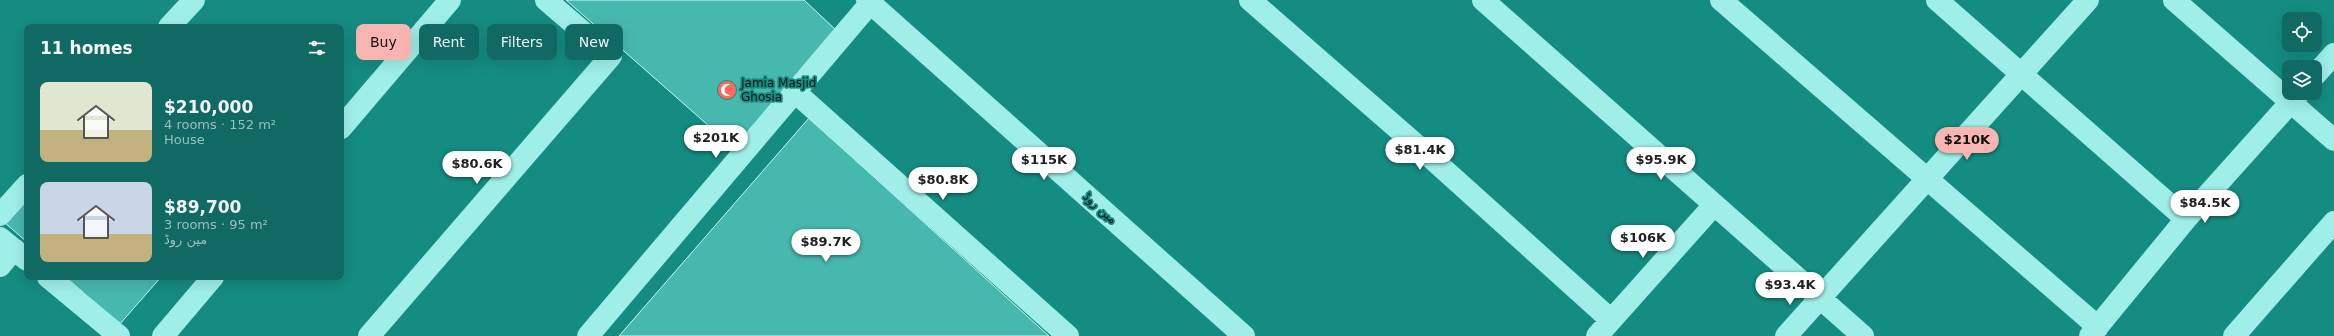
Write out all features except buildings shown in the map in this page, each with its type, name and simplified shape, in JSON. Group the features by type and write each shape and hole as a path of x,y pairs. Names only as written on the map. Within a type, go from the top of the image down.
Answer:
{"street":[{"path":"172,24 194,0"},
{"path":"344,124 450,0"},
{"path":"369,336 611,56 546,0"},
{"path":"1250,0 1429,156 1604,328 1714,205"},
{"path":"1482,0 1863,336"},
{"path":"1721,0 1927,179 2094,332 2186,219 2293,100"},
{"path":"1937,0 2186,219"},
{"path":"1786,336 2088,0"},
{"path":"2174,0 2282,87"},
{"path":"588,336 795,92 870,1"},
{"name":"مین روڈ","path":"870,1 1244,336"},
{"path":"2322,67 2334,54"},
{"path":"795,92 1068,336"},
{"path":"2297,100 2334,140"},
{"path":"0,215 24,188"},
{"path":"2234,336 2334,222"},
{"path":"0,266 14,249"},
{"path":"52,280 119,336"},
{"path":"163,336 211,280"}],"place":[{"name":"Jamia Masjid Ghosia","path":"727,90"}]}
